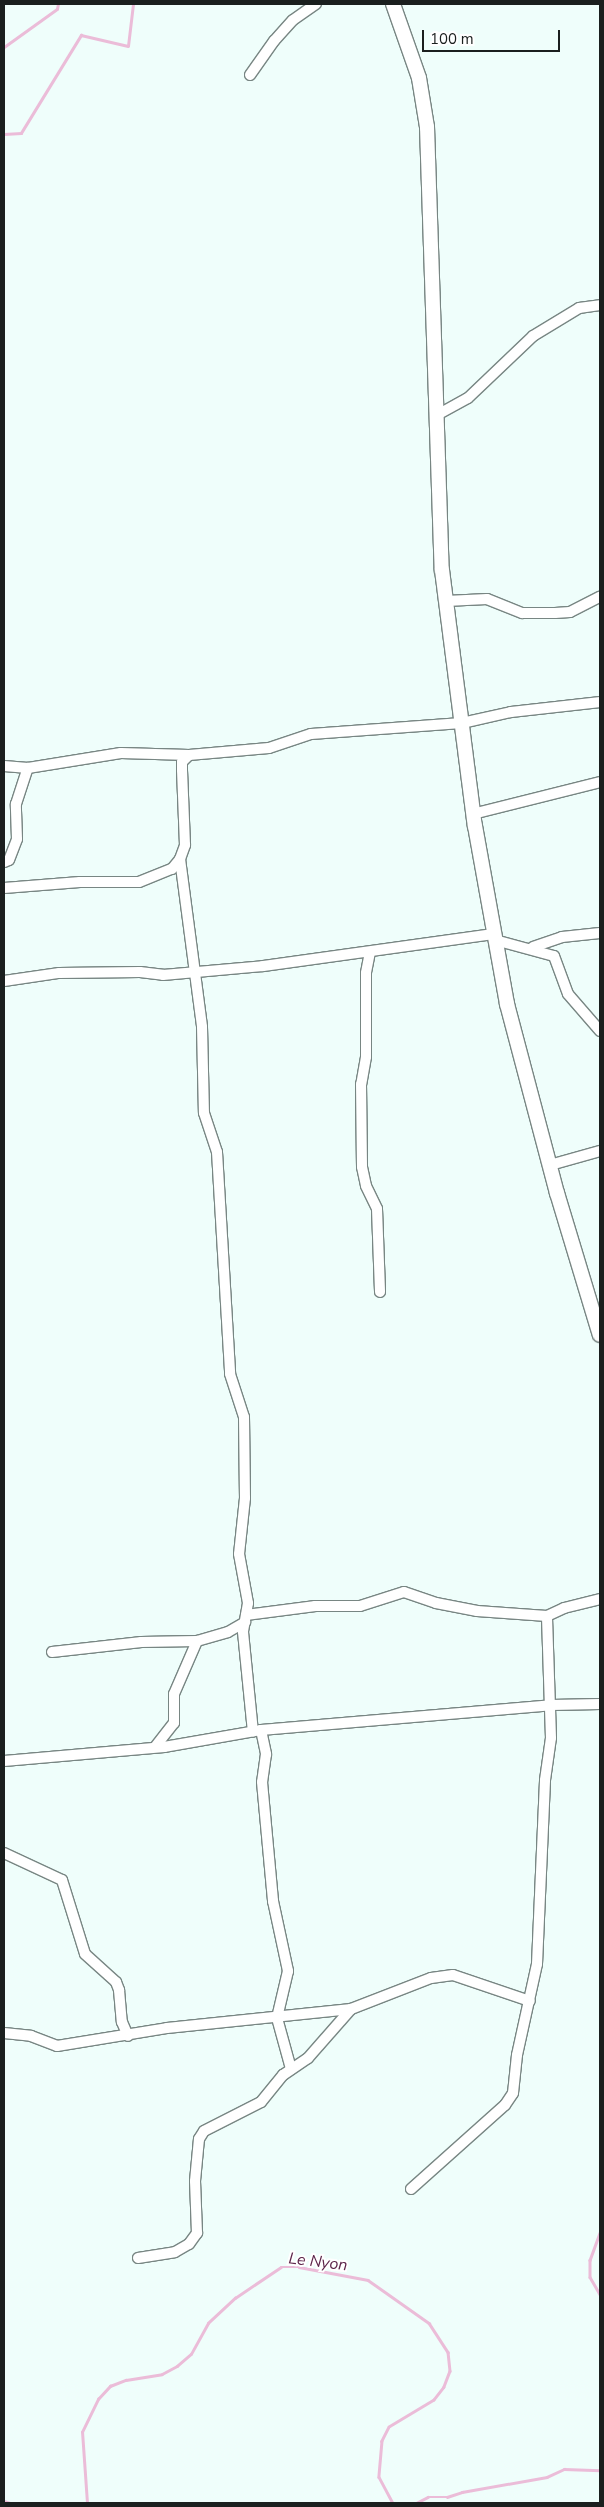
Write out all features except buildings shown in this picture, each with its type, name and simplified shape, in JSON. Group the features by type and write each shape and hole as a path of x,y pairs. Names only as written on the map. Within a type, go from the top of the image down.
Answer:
{"main road":[{"path":"393,4 419,78 426,127 442,570 473,814 507,1004 550,1165 600,1335"}],"street":[{"path":"250,75 274,41 293,20 316,4"},
{"path":"437,415 468,398 533,336 579,308 600,305"},
{"path":"446,601 487,599 522,613 555,613 570,612 600,597"},
{"path":"4,766 28,768 121,753 189,755 269,748 311,734 329,731 462,723 511,712 600,702"},
{"path":"4,888 80,882 139,882 172,869 180,859 185,845 182,762 189,755"},
{"path":"4,862 9,860 17,839 16,804 28,768"},
{"path":"473,814 600,782"},
{"path":"180,859 202,1027 204,1113 217,1152 230,1374 244,1417 245,1498 239,1554 248,1603 243,1632 257,1731 266,1754 262,1782 273,1901 288,1971 277,2018 290,2069"},
{"path":"532,948 562,937 600,933"},
{"path":"4,981 59,973 140,972 163,975 370,952 394,946 495,937 554,956 568,994 600,1031"},
{"path":"370,952 366,974 366,1057 361,1084 362,1166 366,1186 377,1209 380,1292"},
{"path":"550,1165 600,1151"},
{"path":"52,1652 141,1642 197,1641 228,1632 245,1618 315,1606 360,1606 404,1592 436,1603 478,1611 547,1616 564,1608 600,1599"},
{"path":"411,2189 506,2105 513,2093 517,2055 537,1964 550,1705 547,1616"},
{"path":"155,1747 174,1723 174,1694 197,1641"},
{"path":"4,1761 155,1747 257,1731 550,1705 600,1704"},
{"path":"4,1853 62,1880 85,1954 116,1982 119,1990 122,2022 128,2036"},
{"path":"4,2033 31,2036 57,2046 128,2036 166,2028 351,2009 431,1978 454,1975 530,2001"},
{"path":"138,2258 175,2252 189,2244 197,2233 199,2139 204,2131 260,2102 290,2069 308,2058 351,2009"}],"waterway":[{"path":"4,47 57,9 58,4"},
{"path":"4,134 21,133 81,35 128,46 133,4"},
{"name":"Le Nyon","path":"600,2233 590,2260 590,2277 600,2294"},
{"name":"Le Nyon","path":"87,2503 82,2432 98,2399 110,2386 126,2380 162,2374 177,2366 191,2354 208,2323 235,2298 281,2267 299,2267 368,2280 429,2323 448,2352 450,2371 444,2387 434,2400 389,2427 382,2441 379,2477 393,2503"},
{"name":"Le Nyon","path":"416,2503 428,2497 447,2497 462,2492 547,2477 564,2469 600,2470"},
{"name":"Le Nyon","path":"4,2501 10,2503"}]}
